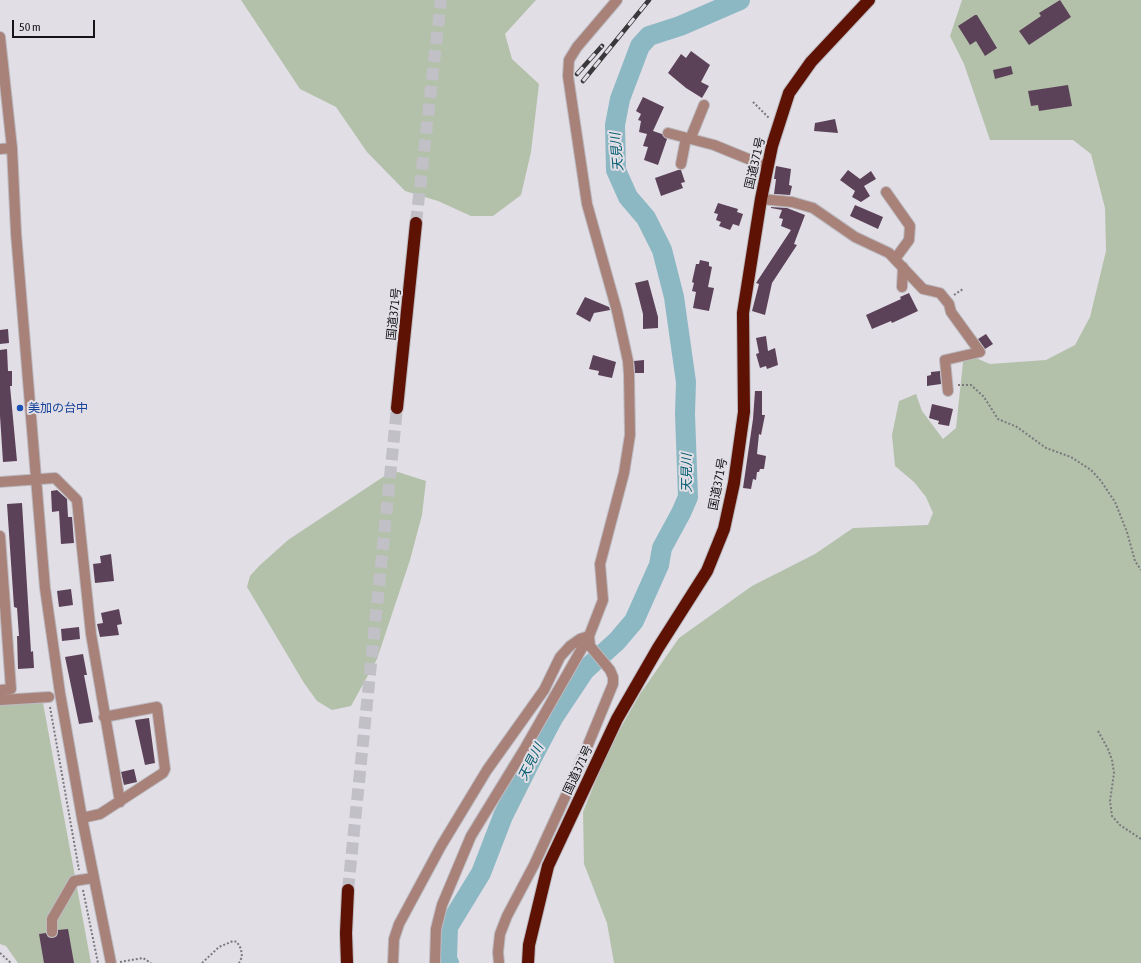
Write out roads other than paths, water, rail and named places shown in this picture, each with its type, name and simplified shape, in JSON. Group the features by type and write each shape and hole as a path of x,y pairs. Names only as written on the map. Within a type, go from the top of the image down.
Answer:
{"highway":[{"name":"国道371号","path":"528,963 529,945 548,866 617,719 658,648 707,571 724,529 734,483 744,412 743,313 761,199 772,146 790,94 811,62 869,0"},
{"name":"国道371号","path":"397,408 416,223"},
{"path":"347,963 346,933 348,890"}],"street":[{"path":"435,963 436,929 442,905 471,836 590,641 603,600 600,558 624,473 630,435 631,404 628,361 606,269 587,204 568,76 569,60 590,30 617,0"},
{"path":"0,37 12,148 16,232 45,588 60,693 93,878 114,962"},
{"path":"681,164 688,138 704,105"},
{"path":"668,133 714,145 768,167"},
{"path":"0,149 12,148"},
{"path":"886,192 910,226 909,240 895,259"},
{"path":"761,199 792,202 812,208 855,237 889,253 923,289 940,293 949,304 951,312 980,352 945,360 947,388"},
{"path":"902,287 903,267"},
{"path":"0,482 55,478 77,500 85,592 104,717 120,802"},
{"path":"0,536 11,689 0,690"},
{"path":"393,963 394,939 399,924 441,846 487,770 544,690 560,657 570,646 580,639 590,641 610,670 613,677 613,684 578,769 534,864 507,916 500,934 498,952 499,963"},
{"path":"0,700 48,697"},
{"path":"82,818 100,814 120,802 163,773 165,768 157,707 104,717"},
{"path":"52,932 52,919 74,881 93,878"}],"waterway":[{"name":"天見川","path":"449,963 447,959 448,927 481,873 503,816 533,756 553,718 585,670 617,641 634,621 659,565 662,548 688,497 685,414 686,382 674,297 662,250 646,218 628,197 616,170 615,125 620,99 640,46 649,36 680,26 740,0"}],"tunnel":[{"path":"416,223 441,0"},
{"path":"348,890 397,408"}],"railway":[{"path":"583,81 649,0"},
{"path":"577,74 602,46"}],"place":[{"name":"美加の台中","path":"20,408"}]}
